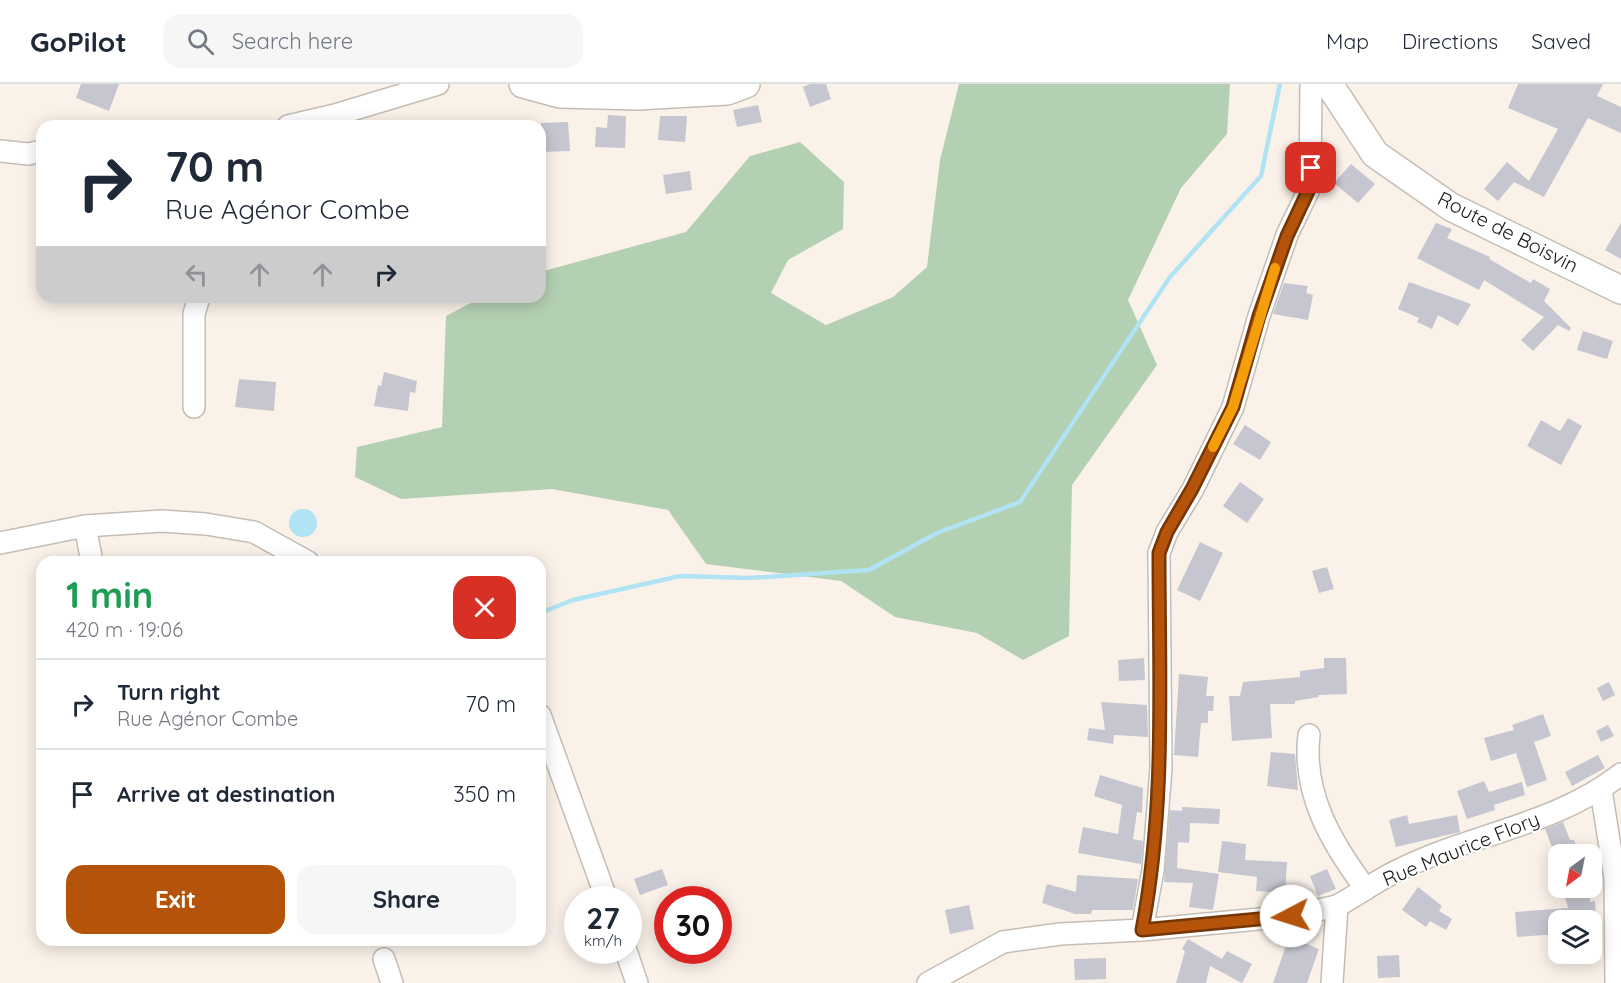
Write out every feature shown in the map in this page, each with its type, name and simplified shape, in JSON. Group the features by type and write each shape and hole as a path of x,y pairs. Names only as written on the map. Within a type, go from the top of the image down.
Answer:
{"main road":[{"path":"523,84 560,94 637,96 727,91 746,84"},
{"path":"1348,84 1387,142 1398,169"},
{"name":"Route de Boisvin","path":"1318,86 1375,154 1451,207 1621,290"}],"street":[{"path":"314,120 438,84"},
{"path":"1142,930 1153,870 1161,768 1159,553 1167,532 1192,489 1233,407 1259,316 1287,236 1310,187 1318,86"},
{"path":"0,150 28,154 36,152"},
{"path":"194,406 194,314 197,303"},
{"path":"0,543 85,526 162,522 206,524 254,532 297,556"},
{"path":"85,526 91,556"},
{"path":"546,732 603,886"},
{"path":"1309,735 1308,772 1316,805 1346,862 1366,889"},
{"name":"Rue Maurice Flory","path":"928,983 1003,942 1060,934 1142,930 1291,916 1337,906 1402,868 1541,816 1601,790 1621,774"},
{"path":"1601,790 1615,878 1616,983"},
{"path":"1332,983 1337,906"},
{"path":"384,959 392,983"},
{"path":"630,964 637,983"}],"green space":[{"path":"959,84 1230,84 1227,134 1181,188 1128,300 1157,365 1072,485 1069,636 1023,660 977,633 895,617 841,581 706,564 668,510 552,489 401,499 355,477 357,447 442,427 446,316 471,303 546,303 546,270 686,232 750,156 800,142 844,182 843,229 788,260 771,293 826,325 893,297 927,267 940,160"}],"water":[{"path":"303,509 313,513 317,523 313,533 303,537 293,533 289,523 293,513"}],"building":[{"path":"81,84 119,84 109,111 76,98"},
{"path":"810,84 826,84 831,99 810,107 803,87"},
{"path":"1518,84 1603,84 1597,96 1621,107 1621,133 1588,118 1544,197 1514,182 1498,201 1484,189 1507,162 1529,181 1558,129 1508,108"},
{"path":"758,105 762,122 737,127 733,110"},
{"path":"608,115 626,116 625,148 595,147 596,127 607,128"},
{"path":"660,116 687,116 685,142 658,140"},
{"path":"568,122 570,151 546,152 546,123"},
{"path":"1351,164 1375,184 1358,203 1334,183"},
{"path":"690,171 692,190 666,194 663,175"},
{"path":"1436,223 1452,229 1447,238 1490,257 1489,259 1531,283 1533,279 1550,289 1544,301 1571,328 1569,331 1558,325 1533,351 1521,340 1544,317 1484,280 1479,290 1417,258"},
{"path":"1621,223 1621,259 1605,250"},
{"path":"1409,282 1471,304 1458,326 1438,315 1432,329 1417,322 1419,318 1398,309"},
{"path":"1284,283 1308,286 1306,293 1313,295 1308,320 1273,314"},
{"path":"1583,331 1613,341 1607,359 1577,350"},
{"path":"384,372 417,381 415,393 410,392 408,411 374,406 378,385 381,386"},
{"path":"239,379 276,382 274,411 235,407"},
{"path":"1568,418 1582,426 1561,465 1527,446 1541,420 1560,431"},
{"path":"1245,425 1271,442 1260,460 1233,444"},
{"path":"1240,482 1264,499 1247,523 1223,506"},
{"path":"1200,542 1223,553 1200,601 1177,590"},
{"path":"1327,567 1334,589 1319,593 1312,571"},
{"path":"1144,658 1145,680 1119,681 1118,660"},
{"path":"1324,658 1346,658 1347,694 1318,695 1319,697 1295,701 1295,704 1270,704 1272,738 1232,741 1229,696 1240,696 1243,682 1300,677 1300,671 1324,668"},
{"path":"1179,674 1208,677 1206,696 1214,696 1213,711 1208,711 1208,723 1201,723 1198,757 1174,755"},
{"path":"1609,682 1615,695 1603,701 1597,688"},
{"path":"1101,702 1147,705 1148,737 1114,735 1113,744 1087,740 1089,728 1105,730"},
{"path":"1543,714 1551,736 1534,742 1547,780 1527,787 1516,753 1491,761 1484,738 1514,730 1512,725"},
{"path":"1608,725 1614,736 1601,742 1596,731"},
{"path":"1271,752 1295,754 1298,790 1267,786"},
{"path":"1598,755 1605,768 1572,786 1565,772"},
{"path":"1100,775 1143,788 1142,813 1137,812 1133,839 1143,841 1141,864 1078,853 1083,827 1118,834 1122,805 1094,796"},
{"path":"1484,781 1489,792 1522,782 1525,795 1494,805 1495,810 1467,819 1457,791"},
{"path":"1182,807 1220,809 1219,824 1190,823 1189,843 1178,842 1177,868 1219,874 1213,910 1189,907 1193,883 1164,882 1170,810 1182,811"},
{"path":"1407,815 1409,824 1457,815 1460,832 1396,847 1389,820"},
{"path":"1563,822 1570,840 1574,840 1575,844 1551,844 1545,829"},
{"path":"1222,841 1246,844 1245,860 1287,862 1285,893 1256,891 1257,877 1218,872"},
{"path":"662,869 668,885 654,886 654,890 642,894 642,886 637,886 634,879"},
{"path":"1327,869 1336,889 1318,896 1310,876"},
{"path":"1077,875 1138,879 1133,910 1092,910 1091,914 1075,914 1042,903 1047,884 1076,892"},
{"path":"1418,887 1442,906 1439,911 1452,919 1446,930 1430,921 1426,927 1402,910"},
{"path":"1565,898 1590,898 1590,902 1595,901 1596,910 1548,910 1548,935 1517,937 1515,912 1568,908"},
{"path":"969,905 974,929 950,934 945,910"},
{"path":"1289,937 1319,949 1307,983 1273,983"},
{"path":"1188,939 1222,959 1227,951 1252,964 1242,983 1210,966 1206,983 1176,983 1185,951 1182,949"},
{"path":"1399,955 1400,977 1378,978 1377,956"},
{"path":"1106,958 1106,979 1075,980 1074,959"}],"waterway":[{"path":"546,611 573,600 680,576 749,578 869,570 937,533 1020,502 1170,277 1261,176 1280,84"}],"slow traffic":[{"path":"1213,447 1233,407 1275,268"}],"route":[{"path":"1291,916 1142,930 1153,870 1161,768 1159,553 1167,532 1192,489 1233,407 1259,316 1287,236 1310,187 1311,168"}]}
